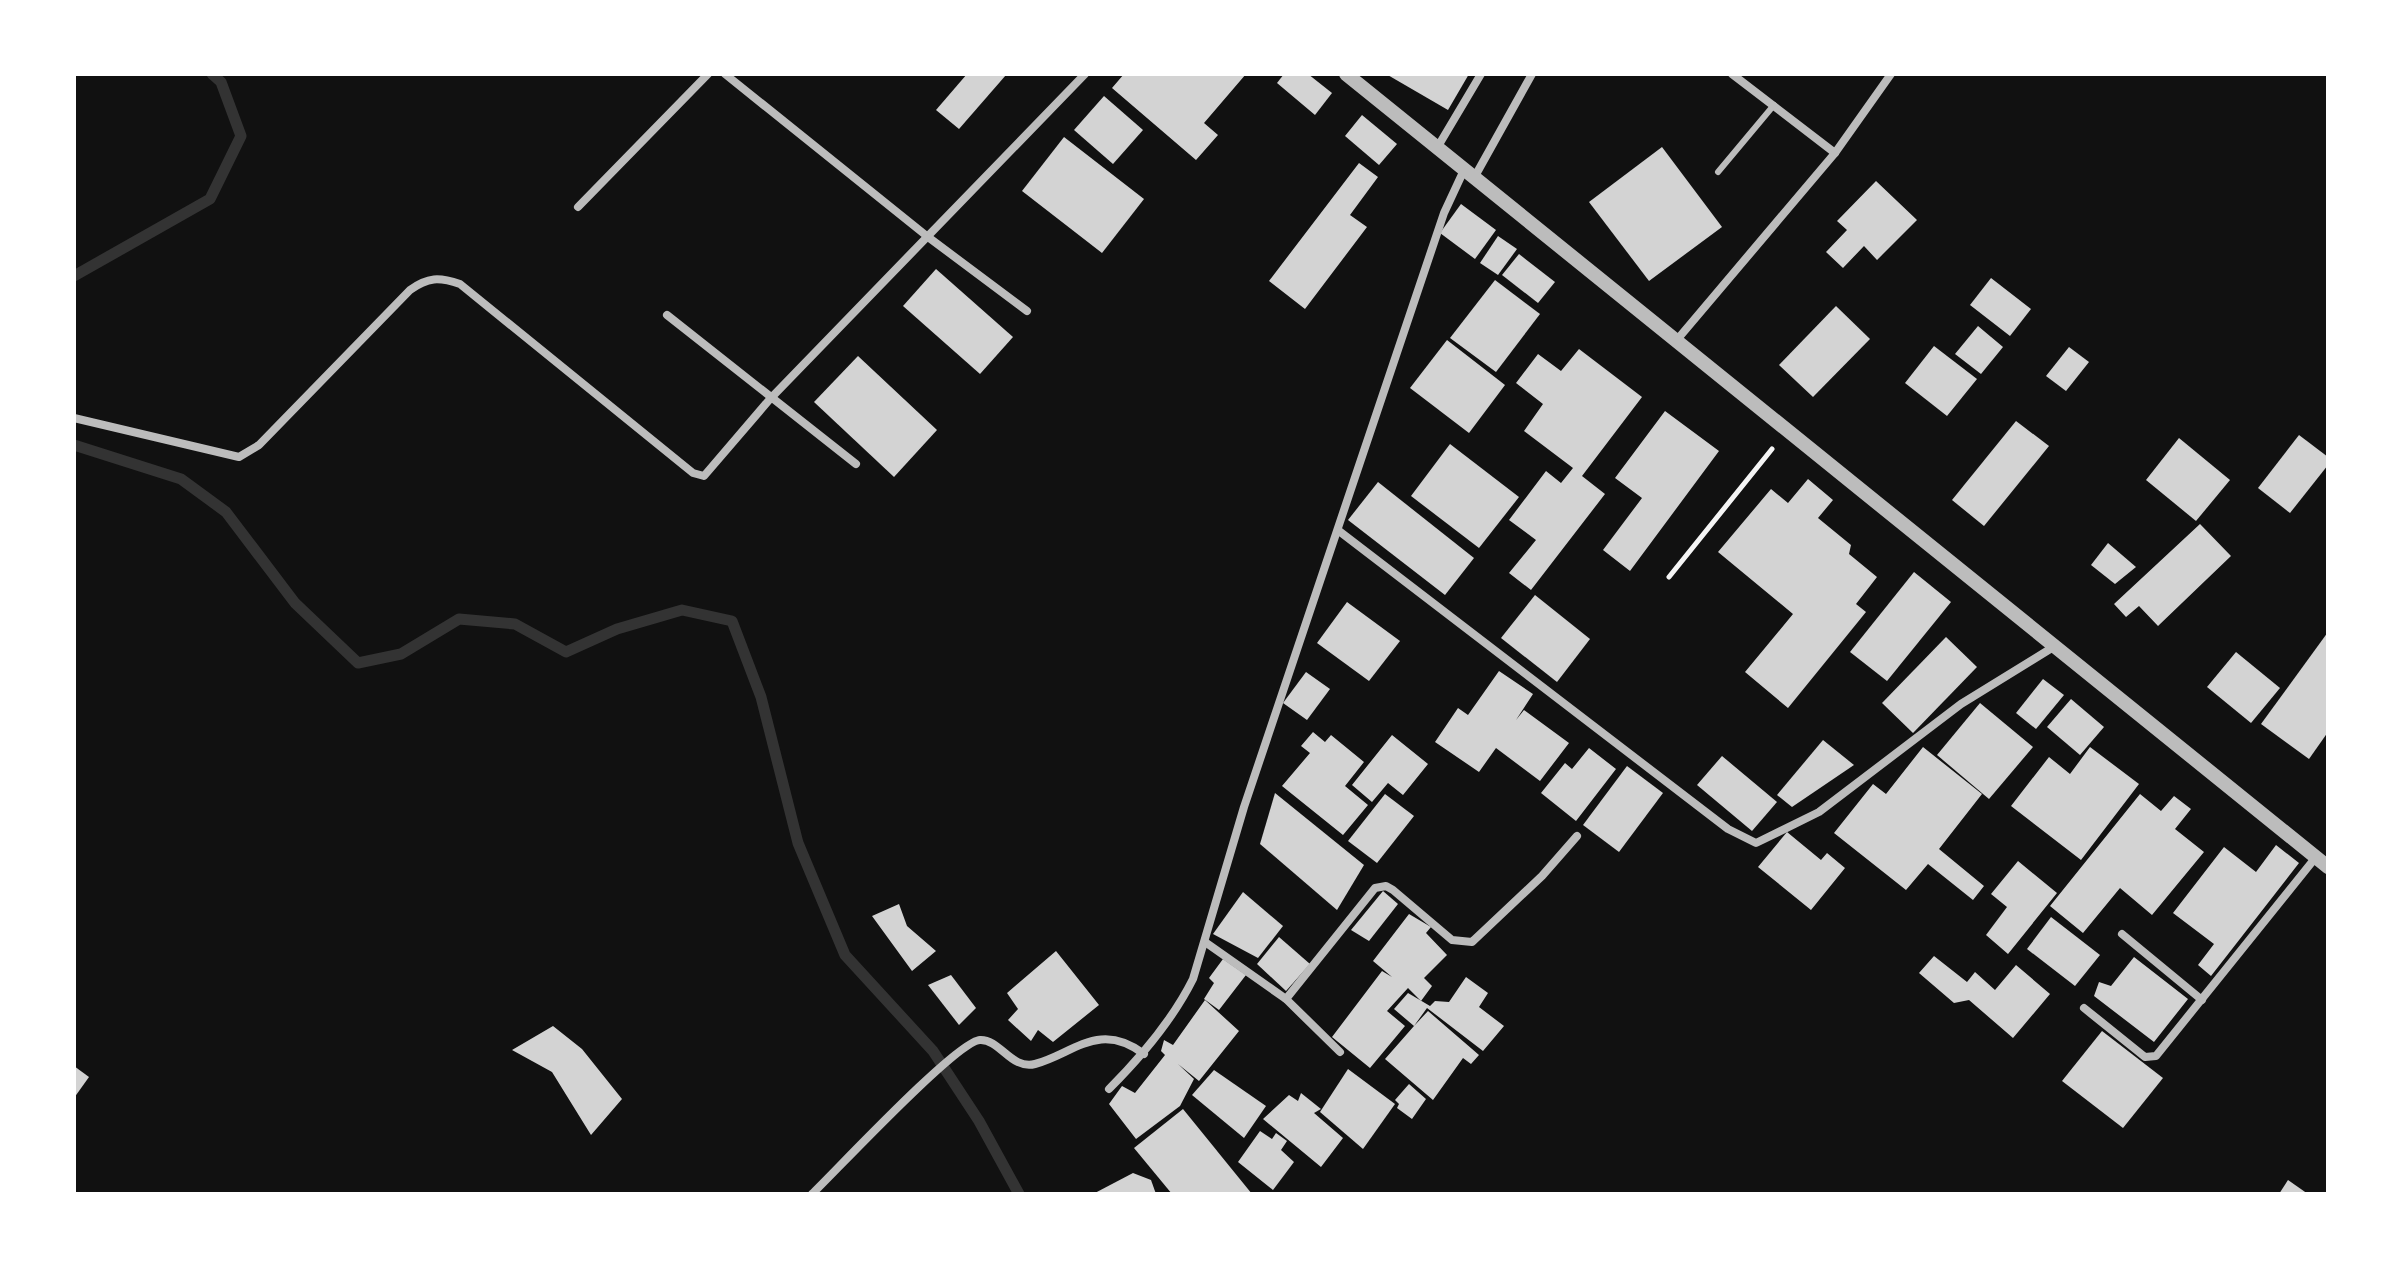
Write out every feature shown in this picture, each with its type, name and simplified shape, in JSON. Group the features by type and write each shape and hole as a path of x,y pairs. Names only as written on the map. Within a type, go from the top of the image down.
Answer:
{"street":[{"path":"578,207 708,74"},
{"path":"725,74 928,237 1027,311"},
{"path":"74,418 239,457 259,445 410,290 433,278 460,284 698,476 710,473 770,399 1085,74"},
{"path":"1346,74 2328,867"},
{"path":"1438,148 1481,74"},
{"path":"1109,1089 1182,1001 1205,942 1244,807 1444,213 1465,171 1532,74"},
{"path":"1732,74 1835,153"},
{"path":"1675,342 1835,153 1891,74"},
{"path":"667,315 856,464"},
{"path":"1339,531 1728,829 1756,843 1819,812 1961,704 2056,645"},
{"path":"1286,999 1375,888 1386,886 1393,890 1452,940 1472,942 1542,876 1577,836"},
{"path":"2084,1008 2151,1058 2202,1000 2316,857"},
{"path":"2122,934 2202,1000"},
{"path":"1205,942 1286,999 1340,1052"},
{"path":"812,1194 913,1091 971,1043 987,1042 1026,1064 1035,1064 1078,1043 1115,1042 1141,1052"}],"lane":[{"path":"1718,172 1774,105"}],"path":[{"path":"1669,577 1788,430"}],"building":[{"path":"967,74 1006,75 959,129 936,110"},
{"path":"1124,74 1246,74 1204,123 1218,135 1196,160 1112,88"},
{"path":"1284,74 1308,74 1332,93 1315,115 1277,83"},
{"path":"1386,74 1469,74 1448,110"},
{"path":"1104,96 1143,130 1113,164 1074,130"},
{"path":"1362,115 1397,144 1379,165 1345,136"},
{"path":"1064,137 1144,199 1102,253 1022,191"},
{"path":"1662,147 1722,227 1649,281 1589,202"},
{"path":"1359,163 1378,177 1350,215 1367,227 1305,309 1269,281"},
{"path":"1876,181 1917,220 1877,260 1864,246 1843,268 1826,252 1847,230 1837,221"},
{"path":"1461,204 1496,230 1475,259 1440,233"},
{"path":"1498,236 1517,249 1498,275 1480,263"},
{"path":"1519,254 1555,282 1538,303 1502,275"},
{"path":"936,269 1013,337 980,374 903,306"},
{"path":"1991,278 2031,309 2010,336 1970,305"},
{"path":"1495,280 1540,314 1496,372 1450,338"},
{"path":"1836,306 1870,339 1813,397 1779,365"},
{"path":"1978,326 2003,347 1981,374 1955,354"},
{"path":"1447,340 1505,385 1469,433 1410,388"},
{"path":"1934,346 1977,379 1947,416 1905,383"},
{"path":"2069,347 2089,362 2066,391 2046,376"},
{"path":"1579,349 1642,397 1582,476 1605,494 1531,590 1509,573 1536,540 1509,520 1546,471 1561,483 1573,468 1524,431 1543,404 1516,383 1538,354 1561,371"},
{"path":"858,356 937,430 894,477 814,402"},
{"path":"1665,411 1719,451 1630,571 1603,550 1642,498 1615,478"},
{"path":"2016,421 2049,446 1984,526 1952,500"},
{"path":"2299,435 2328,457 2328,465 2290,513 2258,488"},
{"path":"2179,438 2230,480 2196,521 2146,480"},
{"path":"1450,444 1519,497 1479,548 1411,496"},
{"path":"1808,479 1833,500 1818,518 1851,545 1849,554 1877,577 1856,604 1866,612 1788,708 1745,672 1793,614 1718,552 1771,489 1788,503"},
{"path":"1378,482 1474,558 1445,595 1348,520"},
{"path":"2200,524 2231,556 2158,626 2139,606 2126,617 2114,604"},
{"path":"2108,543 2136,567 2115,584 2091,565"},
{"path":"1914,572 1951,602 1887,681 1850,652"},
{"path":"1535,595 1590,639 1557,682 1501,638"},
{"path":"1347,602 1400,641 1369,681 1317,643"},
{"path":"2328,632 2328,732 2309,759 2261,724"},
{"path":"1946,637 1977,667 1913,733 1882,703"},
{"path":"2236,652 2280,688 2251,723 2207,687"},
{"path":"1499,671 1533,694 1516,720 1524,710 1569,743 1540,781 1496,748 1479,772 1435,742 1458,708 1468,715"},
{"path":"1306,672 1330,689 1307,720 1283,703"},
{"path":"2043,679 2064,695 2036,729 2016,713"},
{"path":"2071,699 2104,727 2080,755 2047,727"},
{"path":"1980,703 2033,747 1989,799 1937,755"},
{"path":"1313,732 1325,742 1331,735 1364,762 1345,786 1368,805 1343,835 1282,786 1310,753 1301,746"},
{"path":"1392,735 1428,764 1403,795 1388,783 1372,802 1352,785"},
{"path":"1823,740 1854,765 1792,807 1777,795"},
{"path":"1923,747 1982,794 1939,849 1984,886 1973,900 1928,864 1906,890 1834,833 1873,784 1886,794"},
{"path":"2090,747 2139,784 2081,860 2011,806 2049,757 2070,774"},
{"path":"1589,748 1616,769 1576,821 1541,793 1565,763 1572,769"},
{"path":"1722,756 1777,802 1752,831 1697,785"},
{"path":"1627,766 1663,793 1619,852 1583,825"},
{"path":"1275,793 1364,865 1337,910 1260,844"},
{"path":"1385,794 1414,816 1377,863 1348,841"},
{"path":"2140,794 2161,811 2174,796 2191,809 2175,829 2204,852 2152,915 2120,888 2083,933 2050,906"},
{"path":"1787,832 1821,860 1827,853 1845,868 1811,910 1758,867"},
{"path":"2276,845 2299,863 2211,976 2198,965 2214,944 2173,913 2224,847 2256,872"},
{"path":"2018,861 2057,893 2008,954 1986,935 2007,907 1991,894"},
{"path":"1383,891 1398,904 1369,941 1351,930"},
{"path":"1243,892 1283,926 1258,958 1213,934"},
{"path":"899,904 907,926 936,951 912,971 872,916"},
{"path":"1409,914 1431,927 1426,933 1447,955 1424,978 1432,986 1421,1001 1408,988 1387,1011 1405,1026 1370,1068 1332,1037 1382,971 1392,977 1373,961"},
{"path":"2051,917 2100,955 2075,986 2027,949"},
{"path":"1279,937 1310,964 1286,991 1257,964"},
{"path":"1056,951 1099,1005 1053,1042 1038,1030 1031,1041 1008,1020 1018,1009 1007,993"},
{"path":"1934,956 1967,982 1975,972 1995,990 2016,965 2050,994 2013,1038 1969,1000 1954,1003 1919,973"},
{"path":"2134,957 2188,999 2154,1042 2094,996 2099,982 2111,986"},
{"path":"1223,959 1246,975 1219,1010 1204,999 1214,983 1209,978"},
{"path":"951,975 976,1008 959,1025 928,985"},
{"path":"1466,977 1488,993 1479,1007 1504,1026 1483,1051 1427,1008 1414,1026 1394,1009 1408,993 1430,1006 1435,1001 1449,1002"},
{"path":"1205,1000 1239,1031 1199,1081 1178,1064 1194,1079 1180,1106 1136,1139 1109,1104 1122,1086 1135,1093 1165,1055 1161,1051 1164,1040 1173,1045"},
{"path":"1428,1011 1479,1055 1471,1064 1463,1058 1433,1100 1385,1059"},
{"path":"553,1026 582,1049 622,1099 591,1135 552,1072 512,1050"},
{"path":"2102,1031 2163,1078 2123,1128 2062,1081"},
{"path":"74,1066 89,1077 74,1098"},
{"path":"1348,1069 1395,1104 1363,1149 1320,1112"},
{"path":"1214,1070 1266,1106 1244,1138 1192,1095"},
{"path":"1409,1084 1426,1099 1412,1119 1397,1108 1399,1104 1395,1100"},
{"path":"1301,1093 1321,1109 1314,1113 1343,1138 1321,1167 1263,1119 1289,1095 1298,1101"},
{"path":"1183,1109 1252,1194 1172,1194 1134,1148"},
{"path":"1260,1131 1272,1139 1276,1133 1287,1141 1281,1150 1294,1162 1273,1190 1238,1162"},
{"path":"1133,1173 1151,1180 1156,1194 1093,1194"},
{"path":"2288,1180 2308,1194 2279,1194"}],"waterway":[{"path":"74,276 210,199 241,136 221,82 212,74"},
{"path":"74,445 181,479 226,512 295,603 358,663 401,654 459,619 515,624 566,652 617,629 682,610 732,621 761,697 798,843 845,955 933,1051 979,1121 1019,1194"}]}
